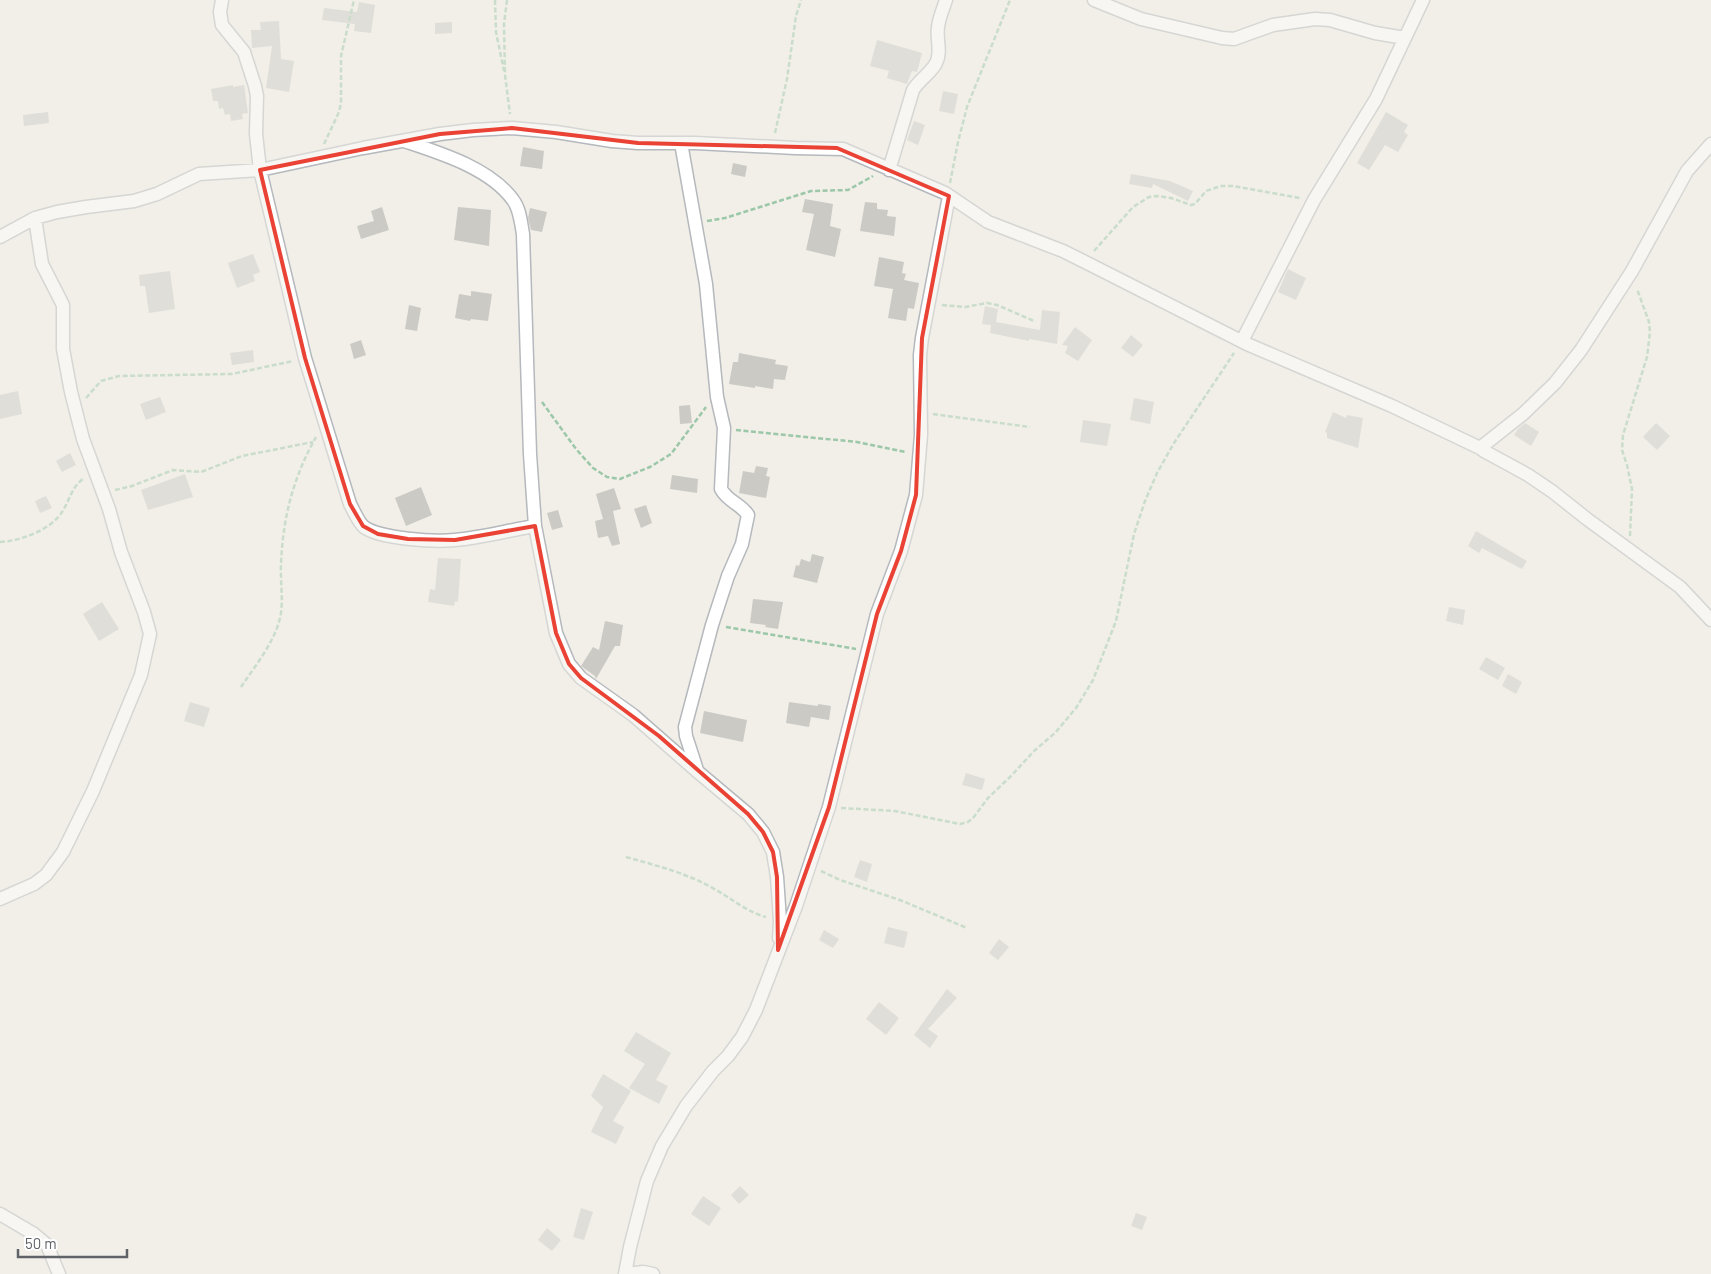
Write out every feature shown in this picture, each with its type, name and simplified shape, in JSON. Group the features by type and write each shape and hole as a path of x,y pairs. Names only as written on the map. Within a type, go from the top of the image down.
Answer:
{"street":[{"path":"222,0 220,12 222,25 244,52 255,86 257,96 256,134 260,170 305,358 350,504 363,526 378,534 401,538 455,540 535,526"},
{"path":"889,170 913,90 938,61 938,26 946,0"},
{"path":"1094,0 1141,19 1222,38 1234,39 1274,25 1315,19 1330,20 1374,33 1405,38"},
{"path":"1242,341 1314,200 1371,107 1423,0"},
{"path":"0,237 35,218 86,207 134,202 157,194 199,174 260,170 402,140 473,130 512,128 556,132 612,141 654,144 843,149 947,194 988,222 1063,252 1242,341 1392,406 1480,448 1528,475 1553,492 1628,550 1680,587 1711,620"},
{"path":"402,140 452,157 472,167 506,192 514,201 523,234 530,454 535,526 556,633 569,664 581,678 634,715 748,814 764,832 773,852 777,877 780,921 778,950"},
{"path":"681,144 706,284 717,398 724,428 721,489 726,497 744,508 748,514 742,544 728,576 712,625 685,727 686,736 698,772"},
{"path":"1480,448 1523,414 1555,383 1581,350 1632,271 1687,171 1711,144"},
{"path":"653,1274 643,1272 626,1274 634,1230 647,1182 662,1146 686,1106 713,1070 728,1056 742,1037 756,1010 796,906 829,807 877,614 909,525 916,495 920,456 920,355 947,194"},
{"path":"0,899 34,884 46,875 63,852 93,791 141,675 150,634 83,438 63,348 63,305 42,264 35,218"},
{"path":"0,1214 34,1234 47,1245 59,1274"}],"path":[{"path":"319,157 339,112 341,103 340,56 354,0"},
{"path":"494,0 496,32 505,75 512,128"},
{"path":"505,75 504,24 507,0"},
{"path":"772,147 783,102 793,32 801,0"},
{"path":"947,194 952,179 958,142 967,107 1010,0"},
{"path":"695,222 725,218 811,191 848,190 865,179 889,170"},
{"path":"1092,252 1097,249 1133,207 1149,196 1171,198 1191,205 1195,204 1206,191 1221,186 1233,186 1282,196 1314,200"},
{"path":"1628,550 1631,532 1632,489 1622,450 1623,435 1647,357 1650,332 1649,322 1632,271"},
{"path":"928,303 965,307 987,304 997,305 1034,321"},
{"path":"829,807 895,811 946,822 960,824 968,822 988,798 1054,733 1076,708 1093,680 1102,658 1116,622 1134,534 1157,473 1174,443 1242,341"},
{"path":"76,411 95,387 101,381 109,378 153,374 232,374 305,358"},
{"path":"541,400 576,449 593,468 607,477 620,479 650,468 671,454 703,411 717,398"},
{"path":"921,412 1030,427"},
{"path":"241,687 274,636 281,617 281,565 288,502 313,442 324,422"},
{"path":"724,428 857,442 920,456"},
{"path":"103,492 132,486 173,470 201,472 242,456 313,442"},
{"path":"0,542 23,538 54,522 64,510 73,489 95,471"},
{"path":"712,625 868,651"},
{"path":"626,857 692,878 712,887 749,911 780,921"},
{"path":"810,866 840,880 900,900 967,928"}],"highlighted area":[{"path":"512,128 638,143 837,148 949,196 922,338 916,495 901,551 877,614 829,807 778,950 777,877 773,852 763,832 748,814 659,736 581,678 569,664 556,633 535,526 455,540 408,539 378,534 363,526 350,504 305,358 260,170 440,134"}],"building":[{"path":"359,2 375,5 371,33 354,31 355,24 322,20 324,8 357,12"},
{"path":"279,21 281,59 294,61 289,92 266,88 272,46 252,48 251,30 261,30 260,22"},
{"path":"452,22 452,33 435,34 435,23"},
{"path":"877,40 922,53 917,72 912,71 907,84 887,78 889,71 870,66"},
{"path":"233,85 233,87 244,85 248,113 242,114 243,119 231,121 230,114 225,115 223,108 219,109 218,101 213,101 211,89"},
{"path":"943,91 958,94 954,114 939,111"},
{"path":"48,112 49,123 24,126 23,115"},
{"path":"1386,112 1408,125 1404,132 1408,135 1398,152 1385,145 1369,170 1357,163"},
{"path":"914,121 925,125 918,145 907,140"},
{"path":"523,147 544,151 542,169 520,166"},
{"path":"733,163 747,166 745,177 731,174"},
{"path":"1131,174 1170,181 1193,191 1188,201 1153,184 1152,188 1129,184"},
{"path":"805,199 833,204 830,226 841,229 835,257 806,250 814,214 802,212"},
{"path":"865,202 877,203 877,209 888,210 887,216 896,217 894,236 860,231"},
{"path":"382,207 389,230 361,239 357,226 374,221 371,211"},
{"path":"458,207 491,210 489,246 454,240"},
{"path":"530,208 547,212 542,232 531,230 528,218"},
{"path":"253,254 260,272 253,275 255,281 237,288 228,263"},
{"path":"879,257 904,262 902,273 906,274 904,280 919,283 914,309 908,308 906,321 888,318 893,289 874,286"},
{"path":"1288,269 1306,278 1296,300 1278,292"},
{"path":"170,271 175,309 149,313 145,286 140,286 139,275"},
{"path":"471,291 492,294 488,321 471,319 470,321 455,318 459,294 471,296"},
{"path":"409,305 421,308 417,331 405,329"},
{"path":"985,306 998,309 996,322 1040,330 1042,310 1060,312 1057,344 1029,339 1029,341 990,333 991,325 982,324"},
{"path":"1075,327 1092,340 1078,361 1065,353 1068,346 1062,345"},
{"path":"1131,335 1143,345 1133,357 1121,348"},
{"path":"361,340 366,355 354,359 350,344"},
{"path":"253,350 254,362 232,365 230,353"},
{"path":"739,353 776,360 775,364 788,366 785,380 774,379 773,389 729,384 733,362 738,362"},
{"path":"18,391 22,414 0,419 0,395"},
{"path":"160,397 166,412 146,420 140,404"},
{"path":"1134,398 1154,402 1150,424 1130,420"},
{"path":"690,405 692,423 680,424 679,406"},
{"path":"1333,412 1346,418 1347,415 1363,418 1358,448 1327,438 1327,433 1325,432"},
{"path":"1083,420 1111,424 1107,446 1080,442"},
{"path":"1525,423 1539,432 1531,446 1514,435"},
{"path":"1656,423 1670,436 1657,450 1643,437"},
{"path":"70,453 76,465 62,472 56,461"},
{"path":"756,466 768,468 766,476 770,477 766,498 739,493 743,471 754,473"},
{"path":"185,474 193,497 148,510 141,490"},
{"path":"672,475 698,479 697,493 670,489"},
{"path":"421,487 432,515 406,526 395,498"},
{"path":"614,488 621,509 613,511 620,544 612,546 608,536 598,538 595,521 603,519 596,494"},
{"path":"46,496 52,508 40,513 35,501"},
{"path":"646,505 652,523 641,528 634,509"},
{"path":"558,510 563,527 552,530 547,513"},
{"path":"1476,531 1527,561 1522,569 1482,548 1479,553 1468,546"},
{"path":"812,554 824,557 817,583 793,577 796,565 799,566 801,559 810,562"},
{"path":"438,558 461,559 458,602 455,601 454,606 428,602 430,589 435,590"},
{"path":"753,599 783,602 778,629 750,623"},
{"path":"102,602 119,629 99,641 83,614"},
{"path":"1449,607 1465,610 1463,625 1446,621"},
{"path":"605,621 623,625 620,646 615,646 596,679 595,676 581,666 593,647 599,650"},
{"path":"1486,657 1505,668 1498,680 1479,669"},
{"path":"1508,674 1522,682 1516,694 1502,686"},
{"path":"190,702 210,708 204,727 184,721"},
{"path":"789,702 831,706 829,720 811,717 809,727 786,723"},
{"path":"704,711 747,720 743,742 700,733"},
{"path":"966,773 985,779 982,790 962,785"},
{"path":"860,860 872,864 867,882 854,877"},
{"path":"888,927 908,932 904,948 884,943"},
{"path":"824,930 839,939 833,948 819,940"},
{"path":"999,939 1009,947 998,960 989,953"},
{"path":"947,989 957,998 928,1029 938,1036 930,1048 914,1035"},
{"path":"879,1002 899,1018 886,1035 866,1019"},
{"path":"636,1032 671,1053 656,1080 668,1086 659,1104 629,1088 645,1064 624,1051"},
{"path":"603,1074 631,1091 613,1121 624,1127 616,1144 591,1132 603,1107 591,1096"},
{"path":"740,1186 749,1195 739,1204 731,1195"},
{"path":"703,1196 721,1208 709,1226 691,1214"},
{"path":"581,1208 593,1212 584,1240 573,1237"},
{"path":"1136,1213 1147,1217 1142,1230 1131,1226"},
{"path":"547,1228 561,1240 552,1251 538,1240"}]}
